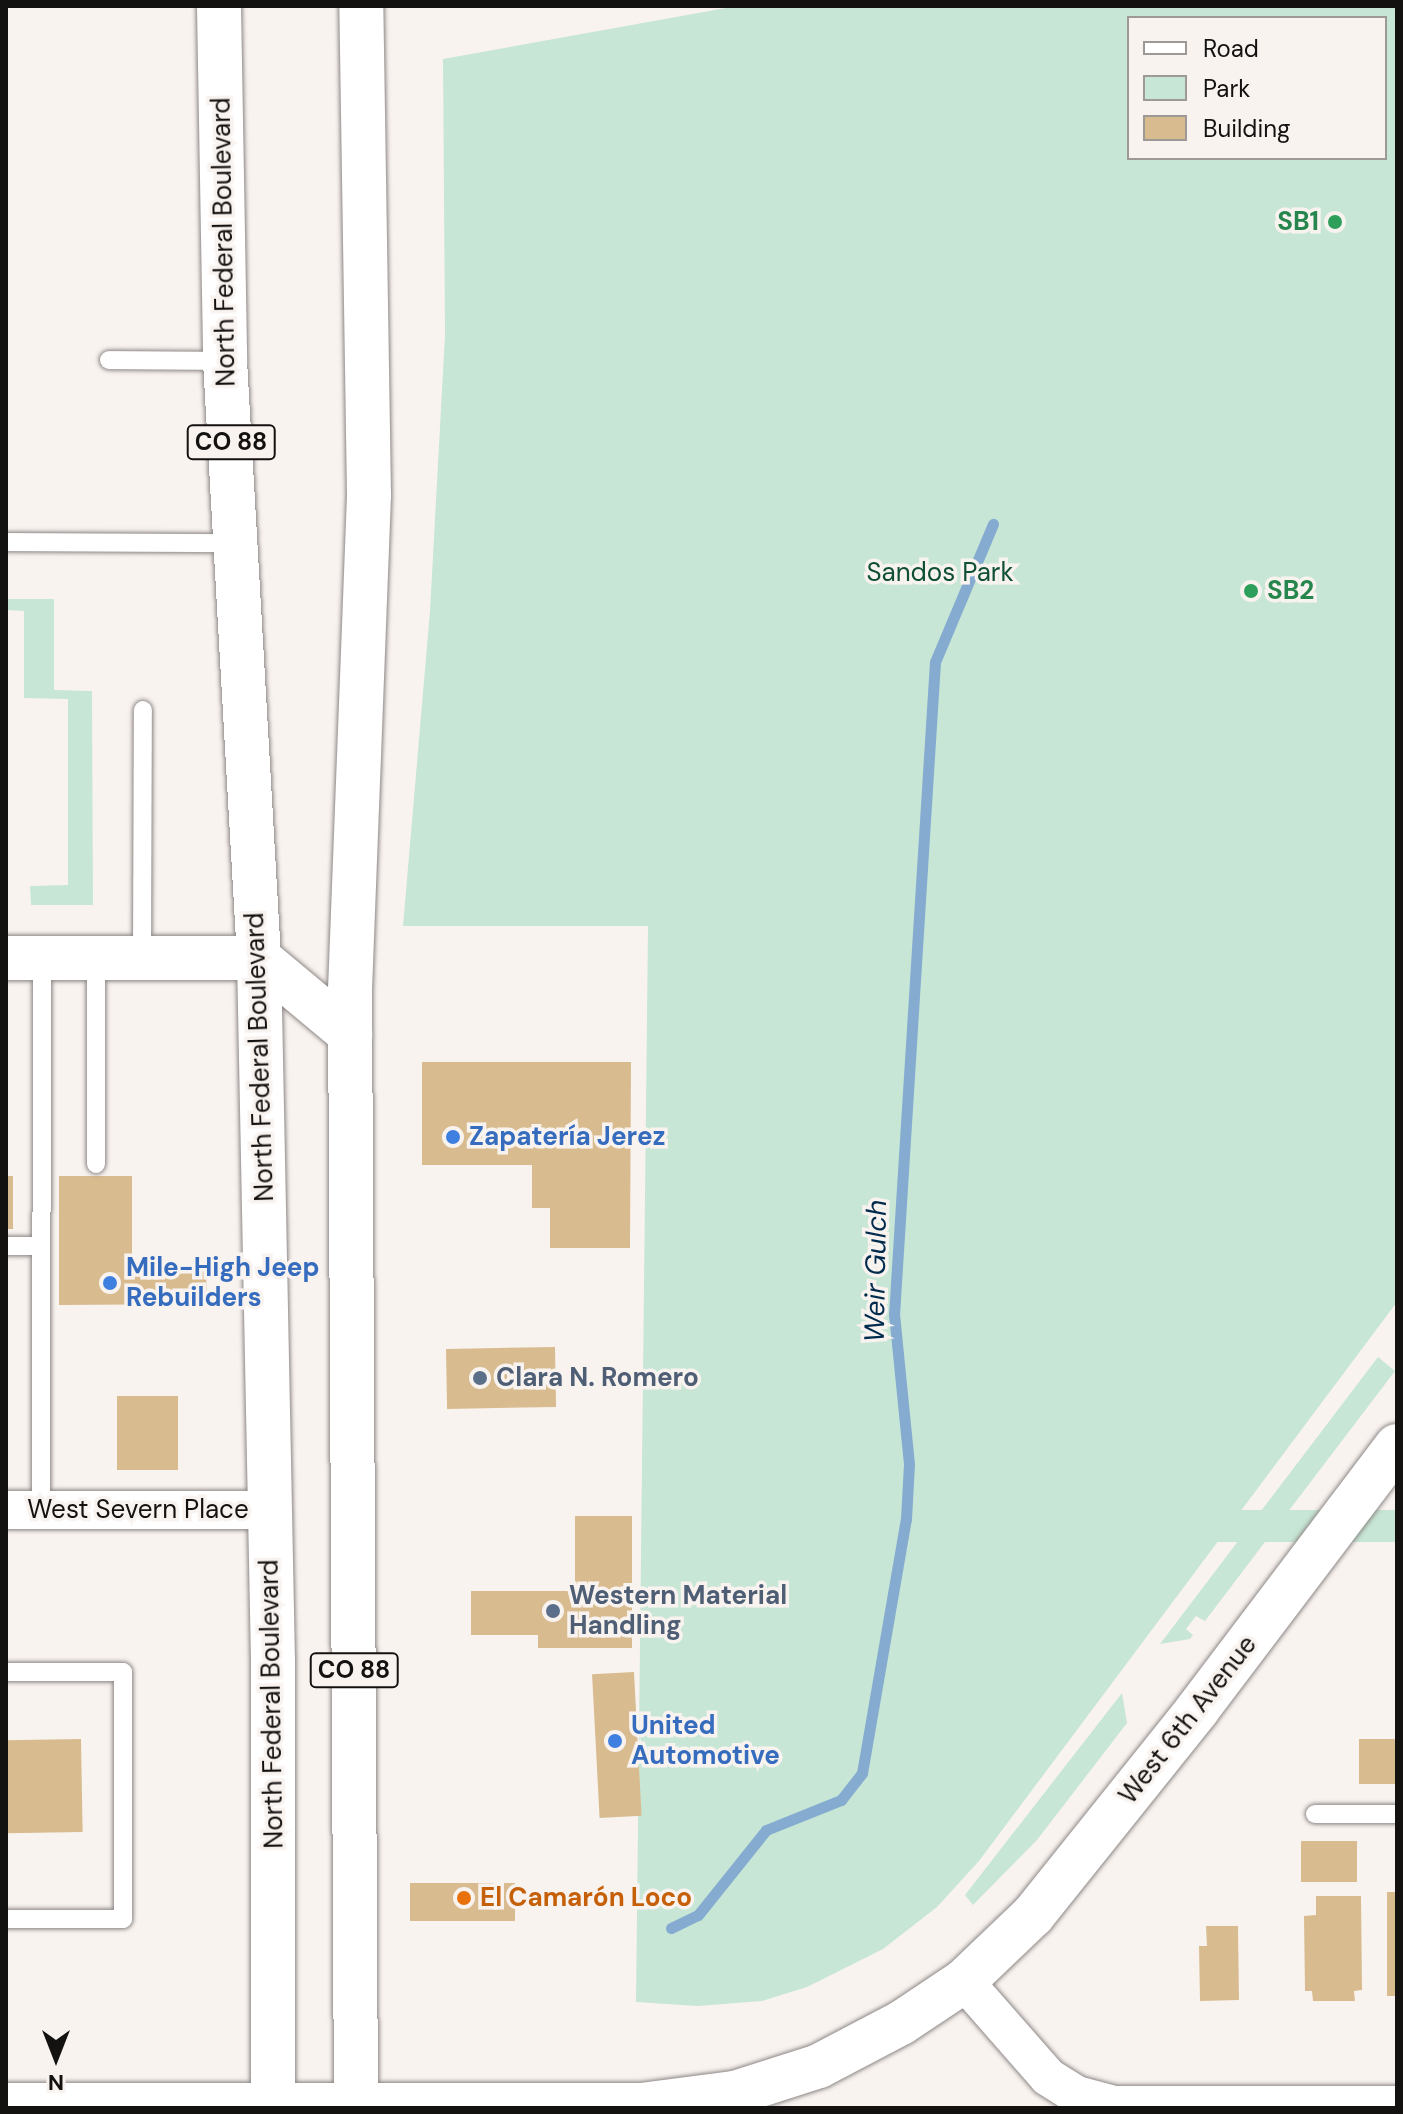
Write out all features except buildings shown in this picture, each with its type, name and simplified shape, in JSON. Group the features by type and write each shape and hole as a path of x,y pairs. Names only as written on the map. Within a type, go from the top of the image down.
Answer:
{"main road":[{"name":"North Federal Boulevard","path":"219,18 225,361 238,543 259,958 270,1510 273,2106"},
{"name":"CO 88","path":"356,2106 350,1034 369,495 361,18"},
{"path":"24,958 259,958 350,1034"},
{"name":"West 6th Avenue","path":"6,2105 641,2107 776,2084 862,2045 964,1981 1033,1915 1397,1446"}],"street":[{"name":"West Severn Place","path":"24,1510 270,1510"},
{"path":"964,1981 1048,2077 1101,2107 1397,2105"}],"lane":[{"path":"109,360 225,361"},
{"path":"6,542 238,543"},
{"path":"142,958 143,710"},
{"path":"24,958 41,1246 24,1510"},
{"path":"96,958 96,1164"},
{"path":"6,1246 41,1246"},
{"path":"6,1672 123,1672 123,1919 6,1919"},
{"path":"1315,1814 1397,1814"}],"green space":[{"name":"Sandos Park","path":"737,6 1397,6 1397,1302 979,1861 937,1907 883,1949 807,1987 762,2001 698,2006 636,2002 648,926 403,926 430,611 445,335 443,59"},
{"path":"6,599 54,599 54,690 92,691 93,905 31,905 30,886 68,885 68,699 24,698 24,611 6,610"},
{"path":"1378,1357 1395,1371 1205,1621 1196,1616 1186,1629 1193,1635 1190,1639 1160,1644"},
{"path":"813,1510 1397,1510 1397,1542 813,1542"},
{"path":"1122,1693 1127,1723 1037,1840 973,1905 965,1895"}],"waterway":[{"name":"Weir Gulch","path":"671,1928 698,1915 766,1830 841,1800 862,1773 906,1519 909,1464 894,1315 935,662 993,524"}],"place":[{"name":"SB1","path":"1335,222"},
{"name":"SB2","path":"1251,591"},
{"name":"Zapatería Jerez","path":"453,1137"},
{"name":"Mile-High Jeep Rebuilders","path":"110,1283"},
{"name":"Clara N. Romero","path":"480,1378"},
{"name":"Western Material Handling","path":"553,1611"},
{"name":"United Automotive","path":"615,1741"},
{"name":"El Camarón Loco","path":"464,1898"}]}
